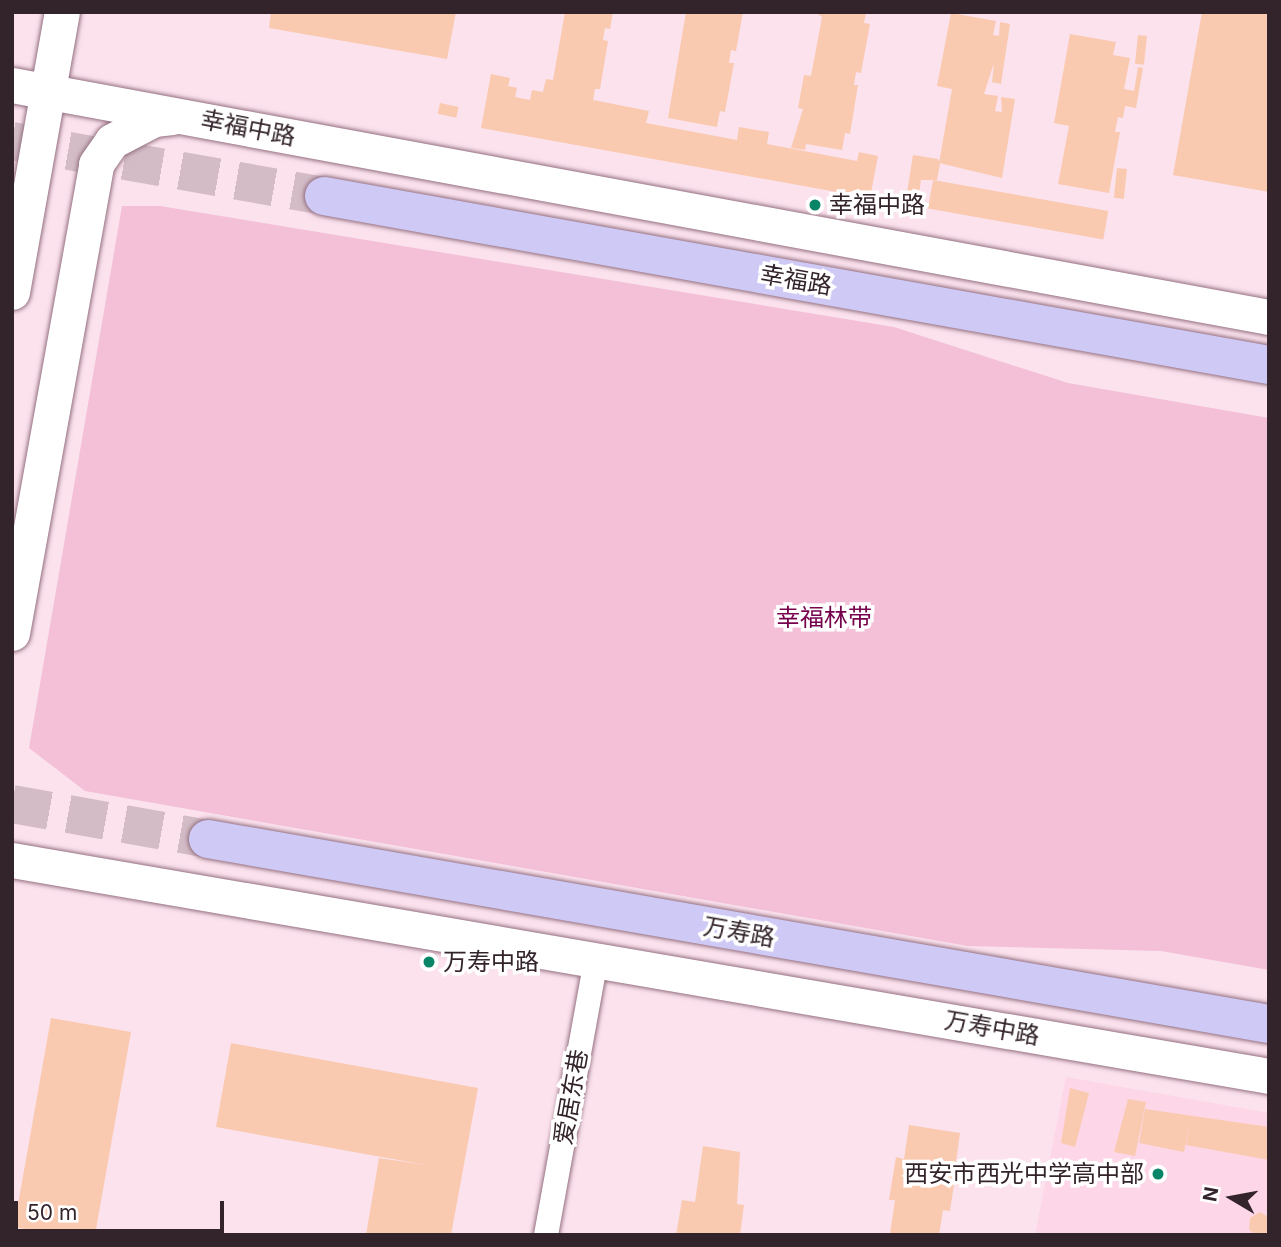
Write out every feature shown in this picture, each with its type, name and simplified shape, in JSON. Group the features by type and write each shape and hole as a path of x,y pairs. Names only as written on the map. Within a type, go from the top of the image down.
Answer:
{"main road":[{"path":"12,292 62,12"},
{"name":"幸福中路","path":"12,85 1269,317"},
{"path":"12,634 96,164 112,141 132,128 183,115"},
{"name":"幸福路","path":"324,196 1269,365"},
{"name":"万寿路","path":"208,839 1269,1024"},
{"name":"万寿中路","path":"21,858 1269,1076"}],"street":[{"name":"爱居东巷","path":"546,1235 596,959"}],"shaded area":[{"name":"西安市西光中学高中部","path":"1066,1077 1269,1113 1269,1235 1035,1235"}],"green space":[{"name":"幸福林带","path":"122,206 160,206 894,327 1068,383 1269,418 1269,970 1161,951 968,946 85,791 29,748"}],"building":[{"path":"271,12 456,12 447,59 269,28"},
{"path":"565,12 613,12 610,29 605,28 603,40 608,41 600,89 595,89 593,100 649,111 646,123 737,140 739,127 769,132 767,144 857,161 859,152 878,156 870,198 481,128 491,74 510,78 508,86 517,88 515,97 530,100 532,90 543,92 546,79 553,80"},
{"path":"686,12 743,12 736,51 731,50 729,63 734,63 725,112 720,111 717,127 668,118"},
{"path":"815,12 866,12 864,23 870,24 861,73 856,72 854,85 858,85 850,134 845,133 842,150 806,144 805,150 791,148 803,109 798,108 804,75 811,76 822,17"},
{"path":"1202,12 1269,12 1269,192 1173,175"},
{"path":"951,13 996,21 993,35 999,36 1000,22 1010,24 1001,84 992,82 994,63 984,94 998,96 995,111 1002,112 1001,97 1015,99 1002,178 939,163 952,89 937,86"},
{"path":"1070,34 1116,42 1113,55 1130,58 1124,89 1134,91 1138,67 1143,68 1136,108 1125,106 1123,118 1118,117 1115,132 1120,132 1109,193 1058,184 1069,126 1054,123"},
{"path":"1138,35 1147,36 1144,65 1135,64"},
{"path":"440,103 459,107 456,118 438,114"},
{"path":"913,155 938,159 940,164 937,180 921,180 918,201 906,199"},
{"path":"1117,168 1127,169 1124,199 1114,198"},
{"path":"933,180 1108,211 1103,239 928,209"},
{"path":"51,1018 131,1032 95,1235 59,1235 14,1227"},
{"path":"231,1043 478,1088 451,1235 366,1235 379,1158 426,1165 216,1127"},
{"path":"1070,1088 1089,1093 1075,1147 1061,1143"},
{"path":"1128,1099 1146,1102 1135,1156 1114,1152"},
{"path":"1145,1109 1269,1127 1269,1160 1186,1145 1189,1126 1184,1152 1139,1143"},
{"path":"909,1125 960,1133 955,1170 963,1172 960,1185 954,1184 950,1211 943,1210 939,1235 890,1234 895,1200 889,1200 896,1157 904,1159"},
{"path":"703,1146 740,1152 737,1204 744,1205 740,1235 676,1235 682,1200 695,1202"},
{"path":"1260,1212 1269,1217 1269,1232 1257,1235 1249,1230 1250,1218"},
{"path":"14,1228 45,1233 45,1235 12,1235"}],"tunnel":[{"path":"12,141 324,196"},
{"path":"12,804 208,839"}],"place":[{"name":"幸福中路","path":"815,205"},
{"name":"万寿中路","path":"429,962"},
{"name":"西安市西光中学高中部","path":"1158,1174"}]}
